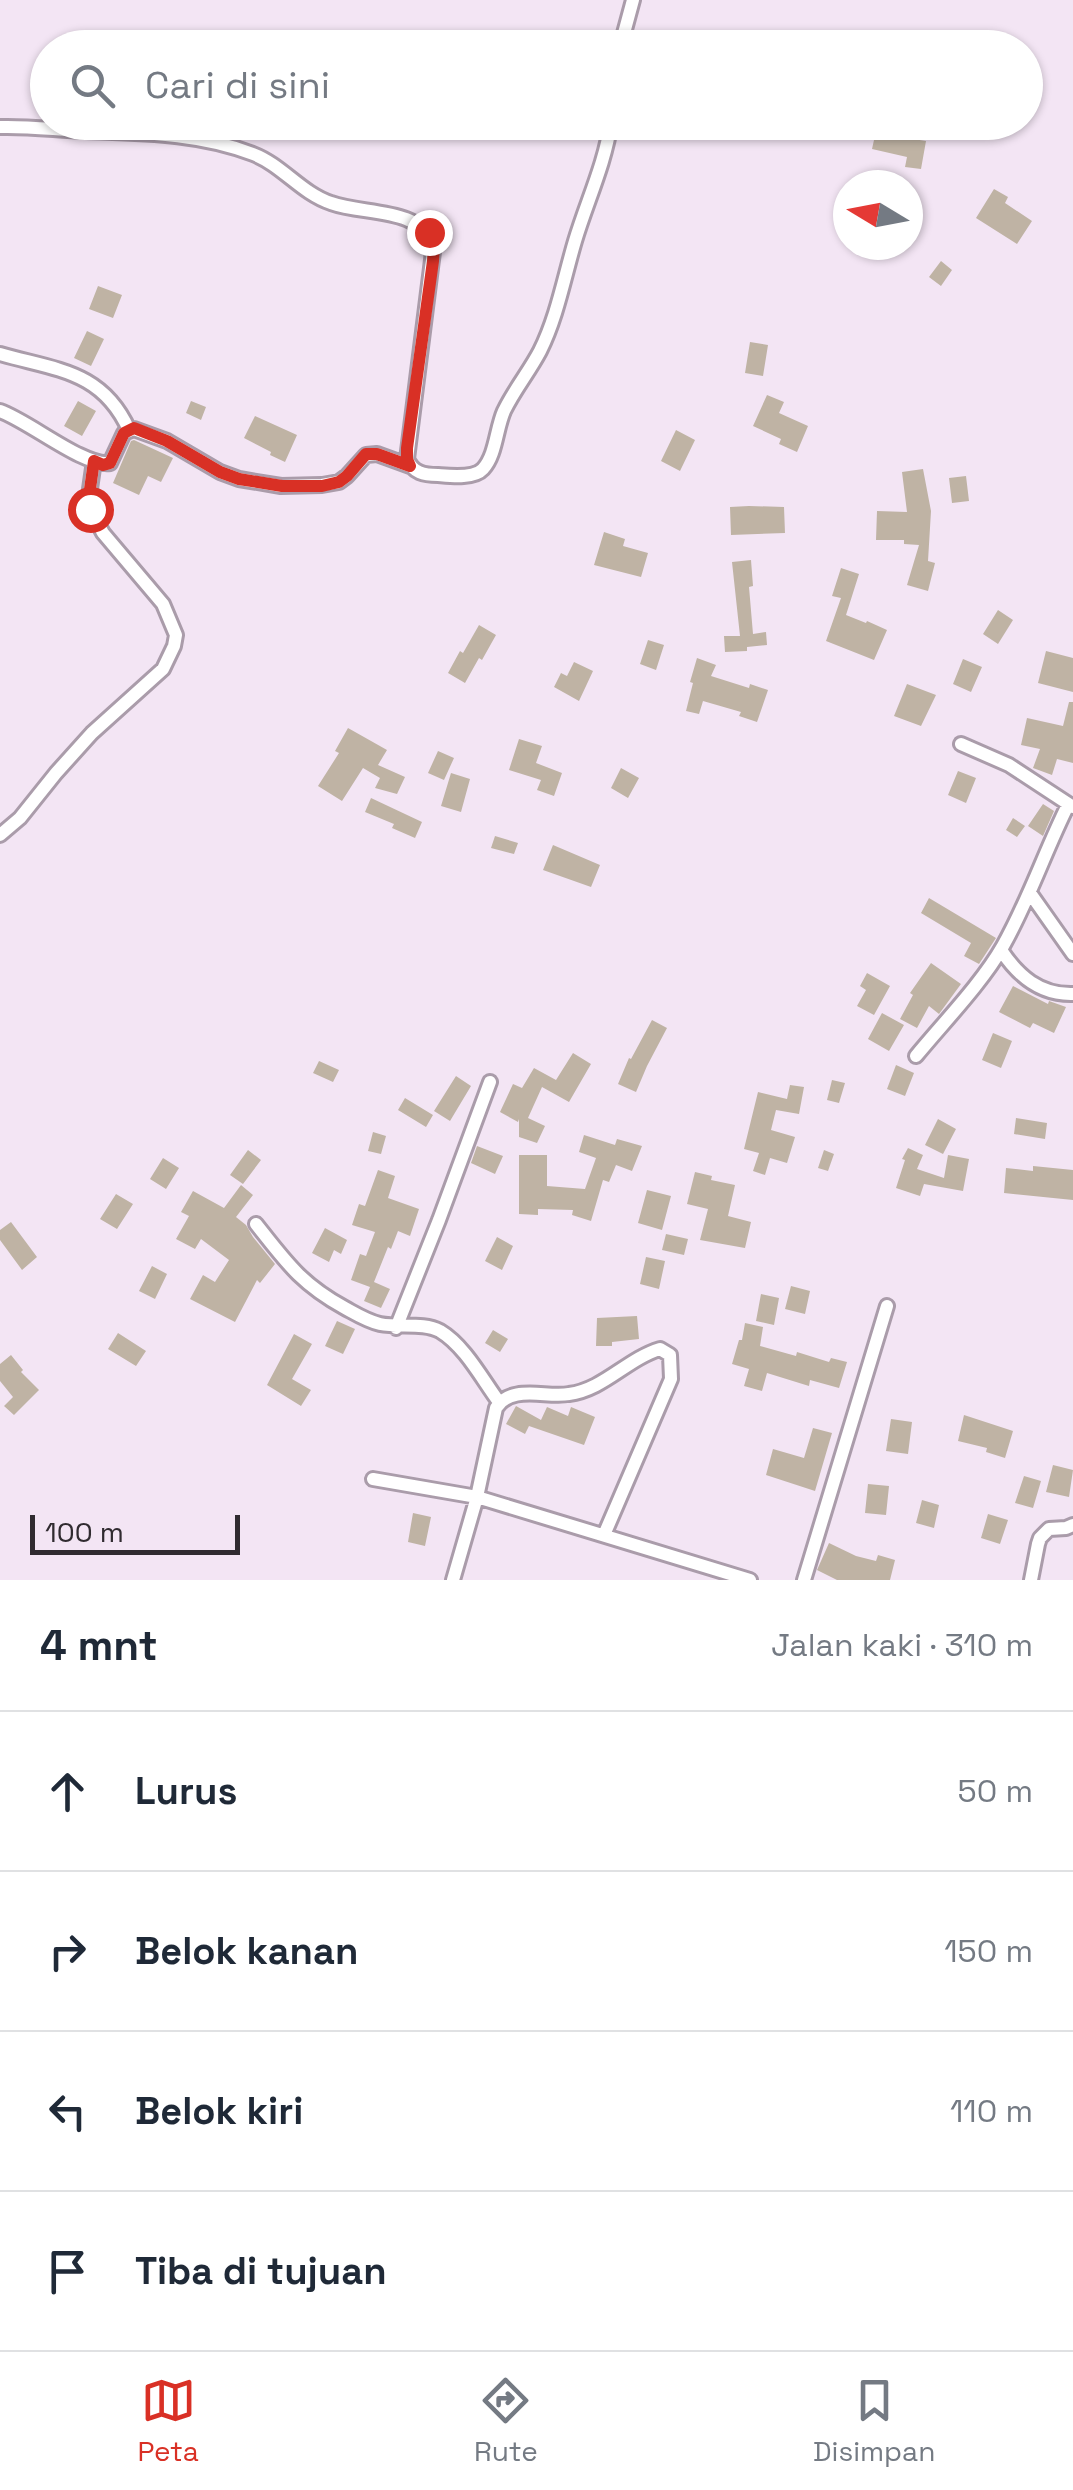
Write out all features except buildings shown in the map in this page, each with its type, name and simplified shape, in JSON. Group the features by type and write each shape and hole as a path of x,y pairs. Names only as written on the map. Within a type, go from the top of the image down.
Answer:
{"street":[{"path":"623,30 633,0"},
{"path":"0,127 30,128"},
{"path":"200,140 240,148 272,163 298,185 331,203 405,219 429,232 434,244 407,448 410,466"},
{"path":"0,412 103,465 110,463 124,433 140,430 220,472 269,484 302,487 339,482 366,454 377,454 424,474 478,474 487,463 504,412 550,328 606,140"},
{"path":"0,354 86,379 106,395 129,430"},
{"path":"0,835 20,818 92,733 163,669 174,646 176,634 162,604 103,533 90,509 94,461"},
{"path":"916,1056 1001,950 1054,833 1071,806 1009,765 961,744"},
{"path":"1030,893 1073,954"},
{"path":"1001,950 1032,983 1051,992 1073,994"},
{"path":"396,1328 490,1082"},
{"path":"256,1224 296,1274 318,1293 372,1322 396,1328 420,1325 448,1337 499,1402"},
{"path":"804,1580 887,1306"},
{"path":"453,1580 478,1497 499,1402 508,1396 569,1394 598,1384 660,1349 670,1355 671,1379 604,1535"},
{"path":"374,1479 478,1497 750,1580"},
{"path":"1031,1580 1040,1538 1048,1529 1073,1525"}],"route":[{"path":"90,509 94,461 110,463 124,433 134,428 167,441 220,472 282,486 339,482 366,454 410,466 407,448 433,261 434,244 429,232"}]}
